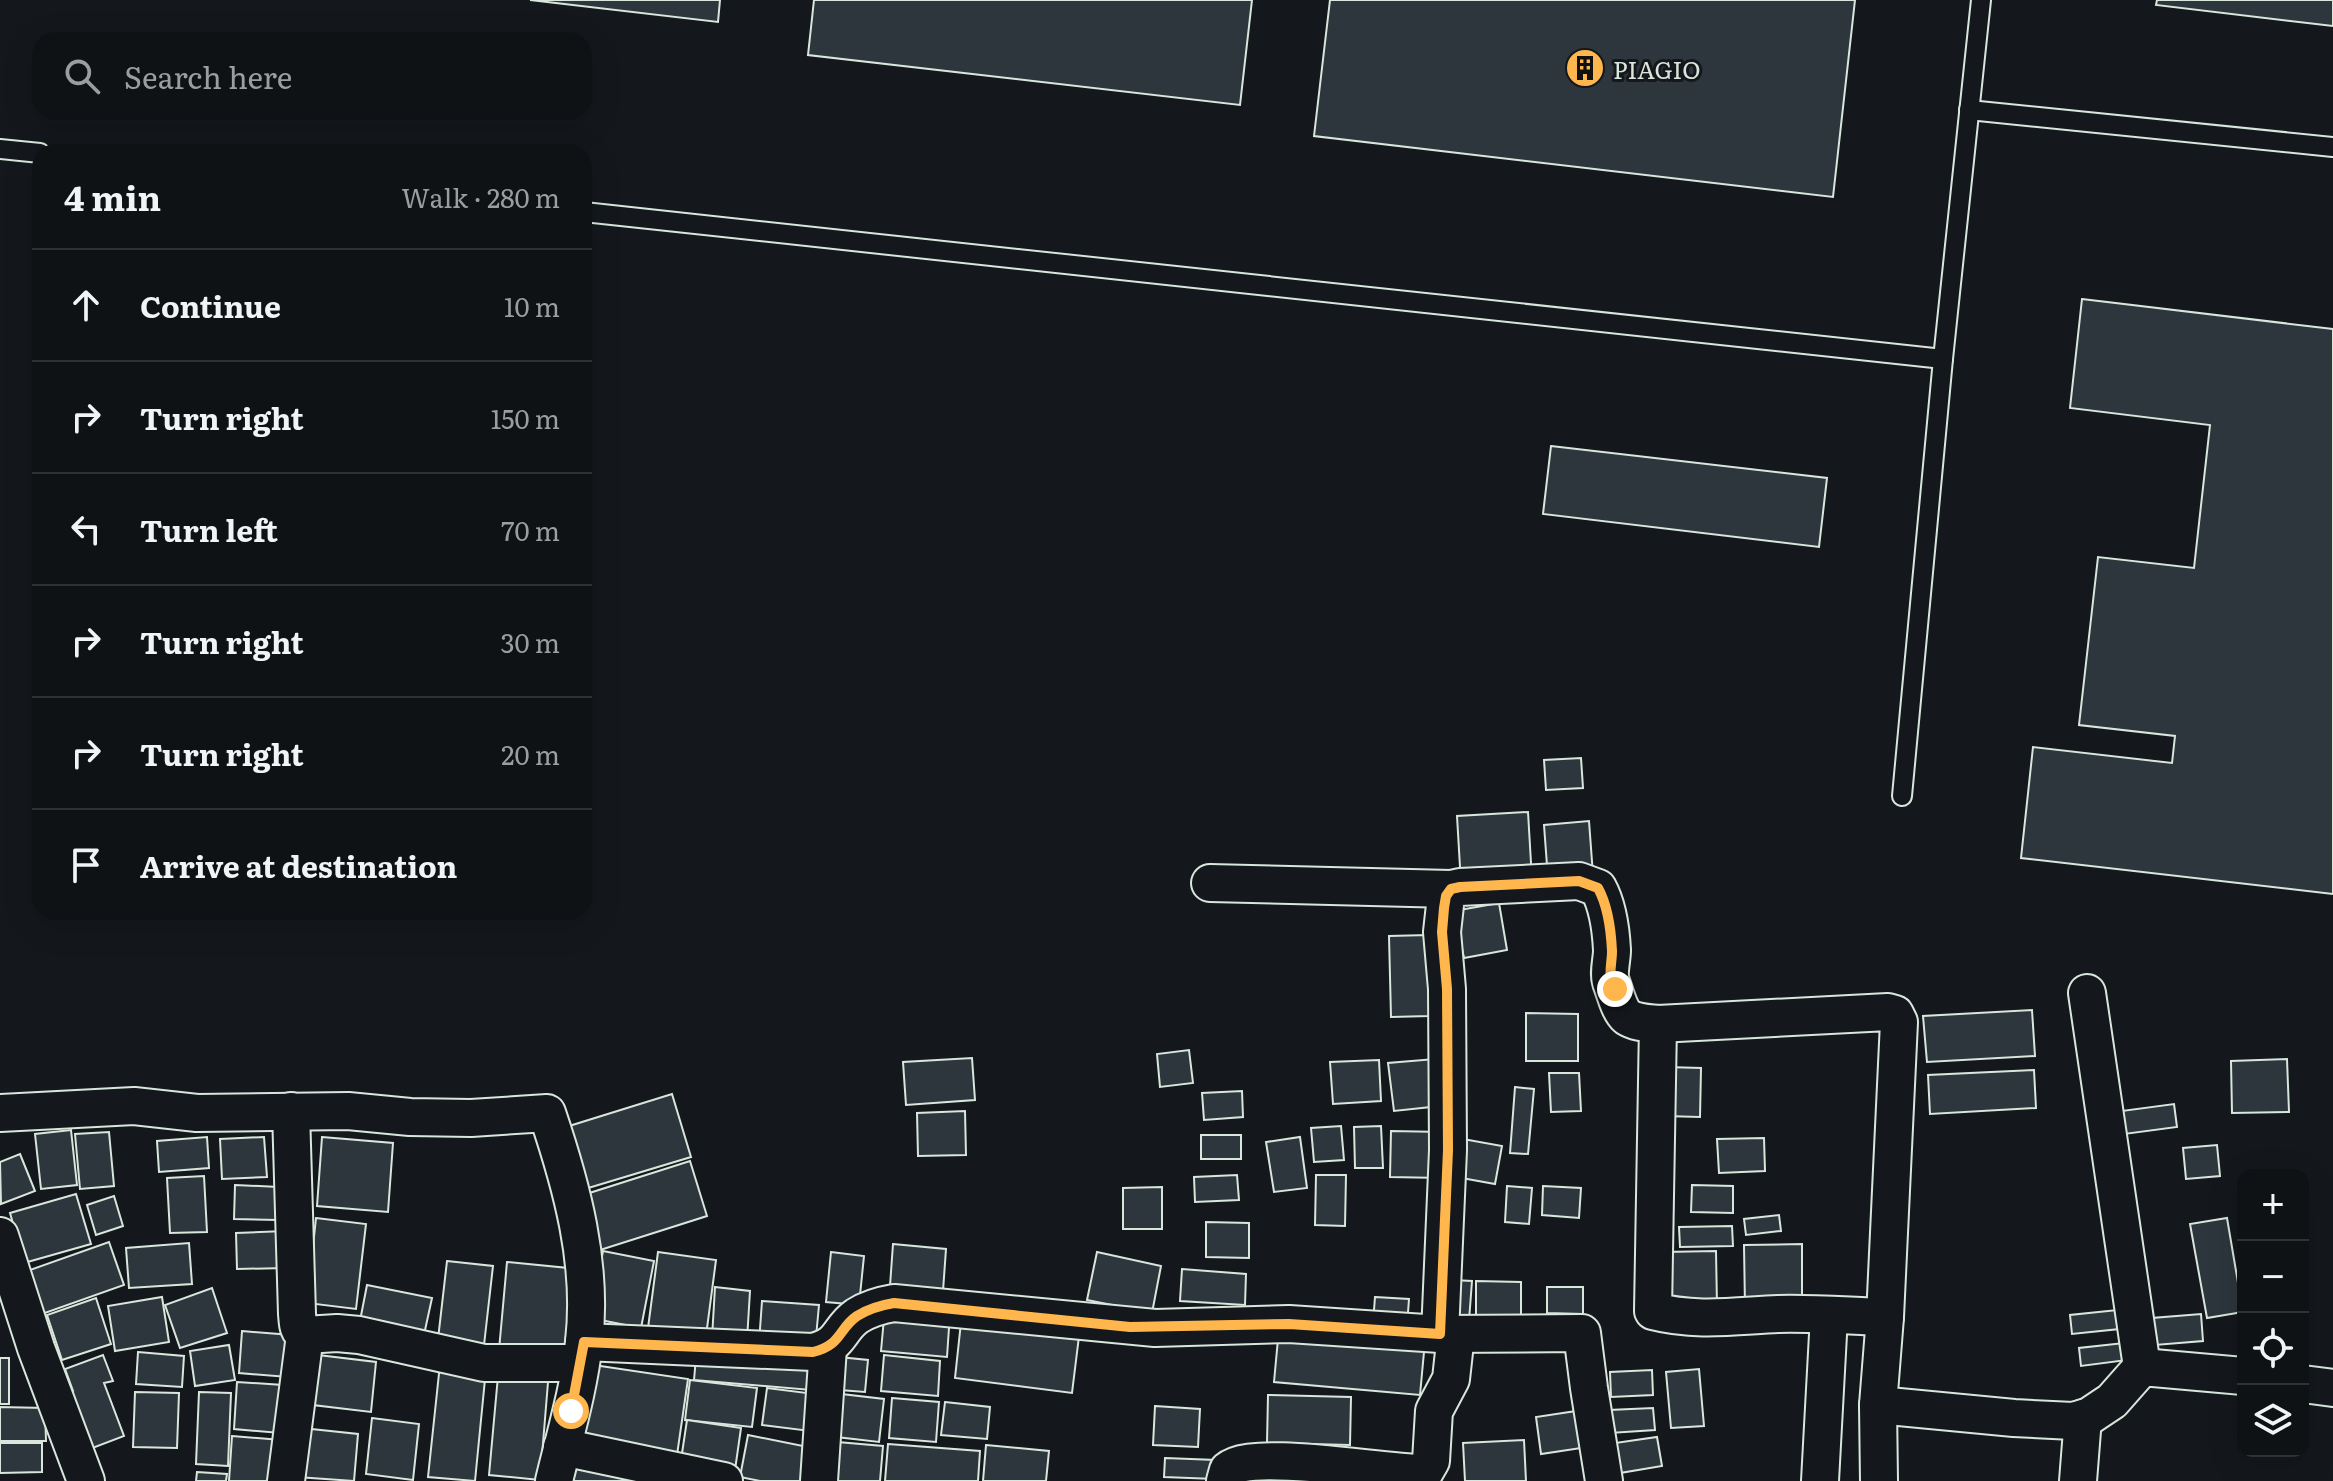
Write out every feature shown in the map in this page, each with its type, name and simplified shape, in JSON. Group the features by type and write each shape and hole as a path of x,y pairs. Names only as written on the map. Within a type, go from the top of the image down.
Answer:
{"street":[{"path":"1210,883 1451,889 1579,881 1598,888 1609,924 1612,952 1610,981 1620,1009 1636,1021 1658,1024 1895,1014 1899,1022 1878,1405 1879,1481"},
{"path":"1225,1481 1228,1470 1242,1462 1288,1462 1424,1473 1431,1461 1434,1411 1451,1379 1448,1334 1447,989 1442,932 1446,896 1451,889"},
{"path":"1878,1405 2073,1421 2088,1417 2112,1401 2142,1367 2087,993"},
{"path":"1658,1024 1653,1311 1676,1317 1711,1319 1781,1314 1885,1317"},
{"path":"0,1113 134,1106 197,1113 348,1111 440,1118 547,1113 567,1172 584,1251 582,1352 558,1464 724,1481"},
{"path":"291,1111 298,1329 305,1335 359,1335 484,1363 582,1352 813,1352 838,1340 857,1316 894,1303 1130,1327 1289,1324 1448,1334 1582,1333 1604,1481"},
{"path":"0,1236 36,1348 86,1481"},
{"path":"1820,1481 1829,1316"},
{"path":"286,1481 305,1335"},
{"path":"819,1481 828,1347"},
{"path":"2142,1367 2237,1375"},
{"path":"2309,1385 2333,1388"},
{"path":"2078,1481 2083,1418"}],"lane":[{"path":"1902,796 1981,0"},
{"path":"1969,110 2333,147"},
{"path":"0,149 32,152"},
{"path":"592,213 1943,359"}],"building":[{"path":"530,0 720,0 718,22"},
{"path":"814,0 1252,0 1240,105 808,55"},
{"name":"PIAGIO","path":"1330,0 1855,0 1833,197 1314,136"},
{"path":"2157,0 2333,0 2333,26 2156,5"},
{"path":"2082,299 2333,329 2333,894 2021,858 2033,747 2172,763 2175,736 2079,725 2098,557 2194,568 2210,425 2070,408"},
{"path":"1551,446 1827,478 1819,547 1543,514"},
{"path":"1581,758 1583,788 1546,790 1544,760"},
{"path":"1528,812 1532,880 1461,884 1457,816"},
{"path":"1589,821 1593,875 1548,879 1544,825"},
{"path":"1499,903 1507,950 1464,958 1454,911"},
{"path":"1428,935 1429,1016 1391,1017 1389,936"},
{"path":"2032,1010 2035,1056 1927,1062 1923,1016"},
{"path":"1526,1013 1578,1014 1578,1061 1526,1061"},
{"path":"1189,1050 1193,1083 1160,1087 1157,1054"},
{"path":"972,1058 975,1100 906,1105 903,1062"},
{"path":"1435,1059 1440,1106 1394,1111 1388,1063"},
{"path":"2287,1059 2289,1112 2232,1113 2231,1061"},
{"path":"1379,1060 1381,1101 1333,1104 1330,1062"},
{"path":"1666,1067 1701,1068 1700,1117 1664,1116"},
{"path":"2034,1070 2036,1108 1930,1114 1928,1075"},
{"path":"1549,1073 1579,1073 1581,1111 1551,1112"},
{"path":"1515,1087 1534,1089 1528,1154 1510,1153"},
{"path":"1242,1091 1243,1117 1204,1120 1202,1093"},
{"path":"672,1094 691,1157 585,1189 566,1127"},
{"path":"2174,1104 2177,1127 2117,1135 2114,1112"},
{"path":"965,1111 966,1155 918,1156 917,1113"},
{"path":"1341,1126 1344,1160 1314,1162 1311,1128"},
{"path":"1381,1126 1383,1168 1355,1168 1354,1127"},
{"path":"71,1130 77,1185 41,1189 35,1134"},
{"path":"1391,1131 1443,1132 1442,1178 1390,1177"},
{"path":"109,1132 114,1186 80,1189 75,1134"},
{"path":"1201,1135 1241,1135 1241,1159 1201,1159"},
{"path":"207,1137 209,1168 159,1172 157,1141"},
{"path":"264,1137 267,1177 222,1179 220,1139"},
{"path":"322,1137 393,1143 388,1212 317,1206"},
{"path":"1300,1137 1307,1188 1274,1192 1266,1142"},
{"path":"1764,1138 1765,1171 1719,1173 1717,1139"},
{"path":"1463,1139 1502,1146 1495,1184 1456,1177"},
{"path":"2217,1145 2220,1176 2186,1179 2183,1148"},
{"path":"20,1154 35,1191 1,1204 0,1162"},
{"path":"690,1161 707,1216 597,1251 580,1196"},
{"path":"1237,1175 1239,1200 1195,1202 1194,1177"},
{"path":"1316,1175 1346,1175 1345,1226 1315,1225"},
{"path":"204,1176 207,1232 170,1233 167,1178"},
{"path":"235,1185 279,1187 278,1220 234,1219"},
{"path":"1692,1185 1733,1186 1733,1213 1691,1212"},
{"path":"1507,1186 1532,1188 1529,1224 1505,1222"},
{"path":"1543,1186 1581,1188 1579,1218 1542,1215"},
{"path":"1162,1187 1162,1229 1123,1229 1123,1188"},
{"path":"76,1194 91,1244 24,1263 10,1213"},
{"path":"114,1196 123,1226 96,1235 87,1205"},
{"path":"1779,1215 1781,1231 1746,1235 1744,1219"},
{"path":"316,1218 366,1224 356,1309 307,1303"},
{"path":"2227,1218 2237,1277 2237,1313 2207,1318 2190,1224"},
{"path":"1206,1222 1249,1223 1249,1258 1206,1257"},
{"path":"1732,1226 1733,1246 1680,1247 1679,1227"},
{"path":"285,1231 286,1268 237,1269 236,1233"},
{"path":"109,1242 124,1285 42,1314 27,1271"},
{"path":"189,1243 192,1284 129,1288 126,1248"},
{"path":"893,1244 946,1249 943,1291 890,1286"},
{"path":"1802,1244 1802,1306 1745,1307 1744,1245"},
{"path":"603,1251 654,1261 641,1328 590,1318"},
{"path":"1716,1251 1717,1306 1666,1307 1664,1252"},
{"path":"658,1252 716,1260 706,1336 648,1328"},
{"path":"831,1252 864,1256 859,1305 826,1302"},
{"path":"1097,1252 1161,1266 1152,1313 1087,1300"},
{"path":"447,1261 493,1266 483,1354 437,1348"},
{"path":"507,1262 578,1269 569,1357 499,1350"},
{"path":"1182,1269 1246,1274 1245,1305 1180,1301"},
{"path":"1452,1280 1472,1281 1468,1334 1447,1332"},
{"path":"1476,1281 1521,1282 1521,1331 1476,1331"},
{"path":"367,1285 432,1298 422,1344 358,1331"},
{"path":"715,1287 750,1291 747,1340 712,1338"},
{"path":"1547,1287 1583,1287 1583,1314 1547,1313"},
{"path":"212,1288 227,1333 180,1348 165,1305"},
{"path":"162,1297 169,1342 115,1351 108,1306"},
{"path":"1375,1297 1409,1299 1407,1326 1373,1323"},
{"path":"96,1298 111,1344 62,1360 47,1315"},
{"path":"762,1301 819,1305 815,1348 759,1343"},
{"path":"885,1307 950,1313 947,1357 881,1351"},
{"path":"2127,1309 2129,1328 2072,1334 2070,1315"},
{"path":"962,1313 1080,1328 1072,1393 955,1378"},
{"path":"2201,1314 2203,1341 2155,1345 2152,1318"},
{"path":"1279,1328 1425,1341 1420,1395 1274,1382"},
{"path":"242,1331 291,1335 288,1377 239,1373"},
{"path":"2133,1342 2135,1359 2081,1366 2079,1348"},
{"path":"229,1345 235,1380 195,1386 190,1351"},
{"path":"697,1347 814,1358 811,1390 694,1380"},
{"path":"138,1352 184,1356 182,1387 136,1384"},
{"path":"103,1355 113,1381 104,1383 124,1436 82,1452 61,1396 73,1391 65,1369"},
{"path":"318,1355 376,1362 371,1412 313,1405"},
{"path":"884,1355 940,1361 938,1396 881,1391"},
{"path":"829,1356 868,1360 865,1392 827,1389"},
{"path":"0,1358 9,1358 9,1404 0,1404"},
{"path":"440,1364 486,1369 475,1481 428,1477"},
{"path":"587,1364 688,1379 676,1462 575,1446"},
{"path":"499,1365 549,1370 540,1480 489,1475"},
{"path":"1699,1369 1704,1426 1671,1428 1666,1372"},
{"path":"1652,1370 1653,1395 1611,1397 1610,1372"},
{"path":"690,1380 757,1388 752,1427 685,1420"},
{"path":"237,1382 283,1385 280,1433 234,1429"},
{"path":"767,1388 815,1394 810,1431 762,1425"},
{"path":"135,1392 179,1393 177,1448 133,1447"},
{"path":"199,1392 231,1393 228,1466 196,1464"},
{"path":"833,1393 884,1399 879,1442 828,1436"},
{"path":"1268,1395 1351,1397 1350,1445 1267,1443"},
{"path":"892,1398 939,1402 936,1442 889,1438"},
{"path":"945,1402 990,1407 987,1439 941,1435"},
{"path":"1155,1406 1200,1409 1198,1447 1153,1445"},
{"path":"0,1407 45,1408 46,1441 0,1441"},
{"path":"1653,1408 1655,1430 1610,1433 1609,1410"},
{"path":"1583,1410 1588,1447 1541,1454 1536,1417"},
{"path":"372,1418 419,1424 413,1480 366,1474"},
{"path":"687,1420 741,1428 735,1470 681,1460"},
{"path":"302,1428 358,1434 354,1481 297,1477"},
{"path":"748,1435 808,1447 801,1481 760,1481 740,1477"},
{"path":"232,1436 281,1440 278,1481 229,1481"},
{"path":"1657,1437 1662,1466 1620,1473 1615,1443"},
{"path":"1524,1440 1526,1481 1465,1481 1463,1443"},
{"path":"826,1441 883,1446 880,1481 823,1481"},
{"path":"0,1443 42,1443 42,1472 0,1473"},
{"path":"888,1444 980,1451 978,1481 885,1481"},
{"path":"986,1445 1049,1451 1046,1481 983,1481"},
{"path":"578,1455 683,1481 572,1481"},
{"path":"1165,1458 1216,1460 1215,1479 1164,1477"},
{"path":"197,1472 227,1474 226,1481 196,1481"}],"place":[{"name":"PIAGIO","path":"1585,68"}],"route":[{"path":"571,1411 584,1342 813,1352 838,1340 857,1316 894,1303 1130,1327 1289,1324 1440,1334 1448,1150 1447,989 1442,932 1446,896 1451,889 1460,887 1579,881 1591,884 1598,888 1602,896 1609,924 1612,952 1610,981 1615,989"}]}
